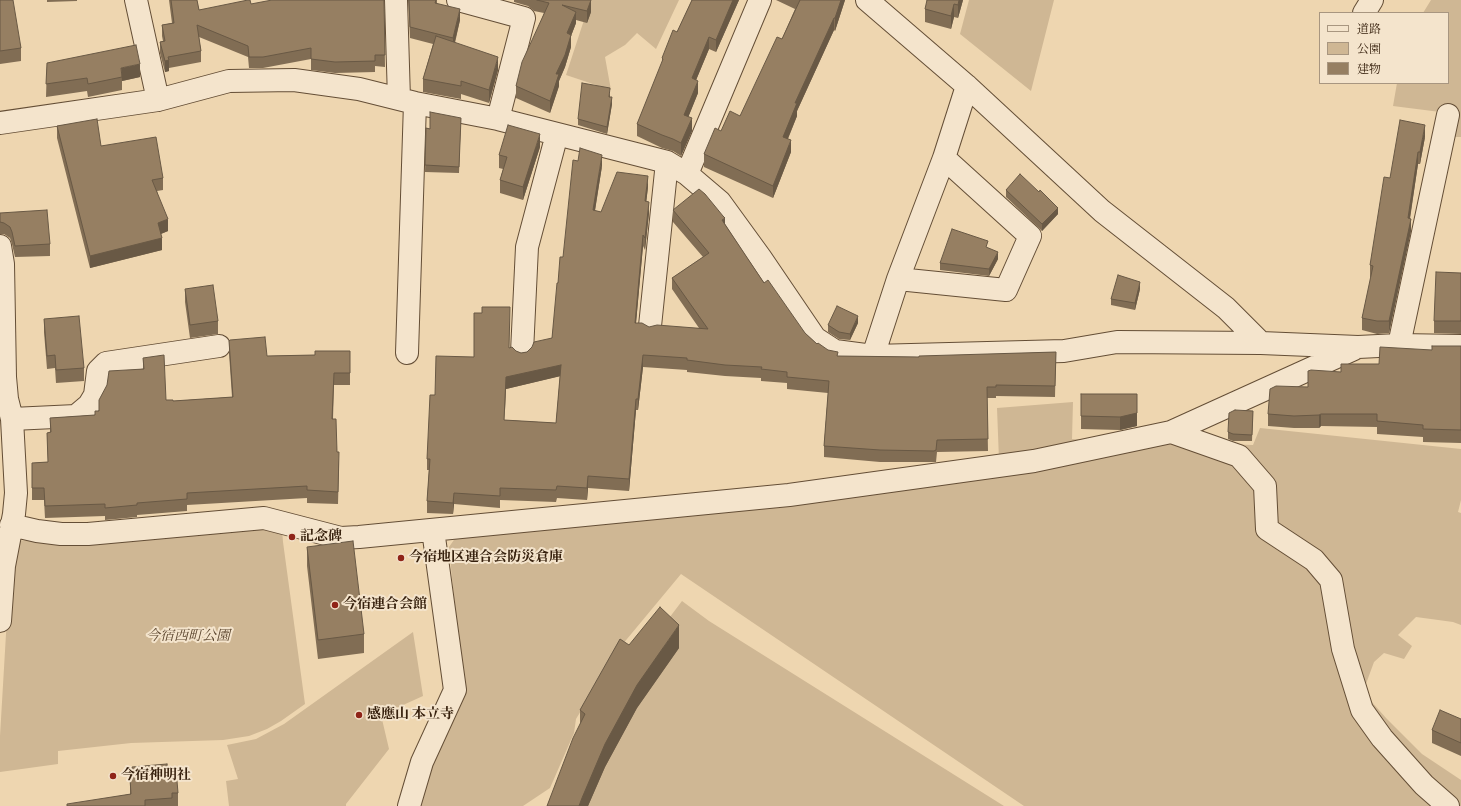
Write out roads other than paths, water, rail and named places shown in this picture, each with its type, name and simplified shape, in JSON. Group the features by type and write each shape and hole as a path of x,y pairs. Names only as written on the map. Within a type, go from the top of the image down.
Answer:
{"street":[{"path":"136,0 158,100"},
{"path":"396,0 407,101 407,353"},
{"path":"458,0 524,18 498,119"},
{"path":"688,174 760,0"},
{"path":"867,0 967,86 1102,211 1226,308 1261,343"},
{"path":"1365,12 1372,0"},
{"path":"0,123 158,100 229,81 287,80 359,89 407,101 498,119 667,162 688,174 720,202 760,257 815,338 835,351 873,356 1064,350 1117,342 1261,343 1358,347 1399,345 1461,346"},
{"path":"873,356 898,279 944,158 967,86"},
{"path":"1399,345 1448,115"},
{"path":"522,352 526,246 557,134"},
{"path":"898,279 1006,290 1030,236 944,158"},
{"path":"650,326 667,162"},
{"path":"0,246 3,264 5,377 7,399 12,419 16,494 8,517 0,621"},
{"path":"12,419 76,416 89,405 94,395 98,371 106,363 219,346"},
{"path":"8,517 37,531 61,534 88,534 264,518 341,538 789,495 1034,460 1171,432 1358,347"},
{"path":"1171,432 1240,456 1265,486 1267,529 1314,560 1331,580 1343,649 1362,710 1382,738 1424,785 1448,806"},
{"path":"409,806 422,762 455,690 433,530"}],"place":[{"name":"記念碑","path":"292,537"},
{"name":"今宿地区連合会防災倉庫","path":"401,558"},
{"name":"今宿連合会館","path":"335,605"},
{"name":"感應山 本立寺","path":"359,715"},
{"name":"今宿神明社","path":"113,776"}],"park label":[{"name":"今宿西町公園","path":"188,637"}]}
